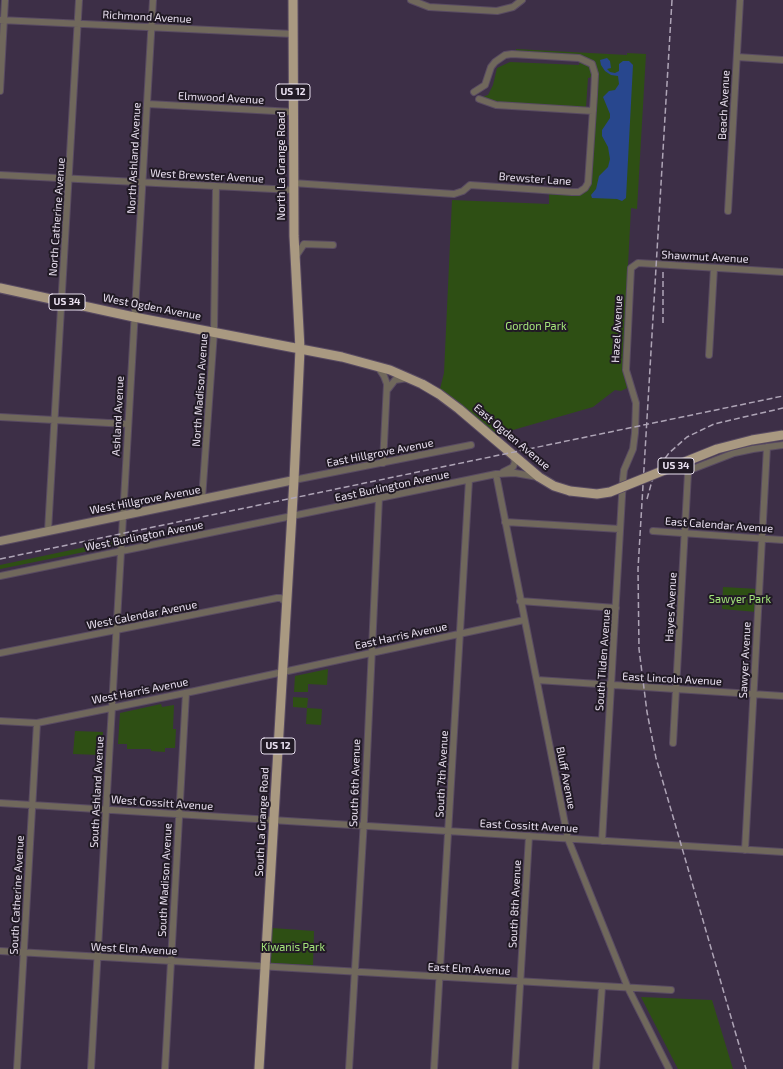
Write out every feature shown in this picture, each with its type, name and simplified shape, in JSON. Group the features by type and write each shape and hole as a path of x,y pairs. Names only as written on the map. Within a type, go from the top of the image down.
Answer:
{"main road":[{"name":"North La Grange Road","path":"293,0 293,187 295,259"},
{"name":"US 12","path":"294,480 300,349 295,259"},
{"name":"West Ogden Avenue","path":"0,288 134,317 300,349"},
{"name":"East Ogden Avenue","path":"300,349 375,365 410,378 431,389 459,409 539,477 554,486 570,491 598,494 610,492 717,449 752,440 783,435"},
{"name":"South La Grange Road","path":"259,1069 294,480"}],"street":[{"path":"0,91 2,20 5,0"},
{"name":"North Catherine Avenue","path":"48,531 79,0"},
{"name":"North Ashland Avenue","path":"134,317 148,104 153,0"},
{"path":"412,0 429,7 497,11 513,7 522,0"},
{"name":"Beach Avenue","path":"728,210 740,0"},
{"name":"Richmond Avenue","path":"2,20 293,34"},
{"name":"Brewster Lane","path":"293,187 454,194 464,192 470,185 579,192 588,182 593,111 594,68 592,64 579,58 512,54 505,55 491,67 485,85 474,92"},
{"path":"737,57 783,60"},
{"path":"479,99 496,105 593,111"},
{"name":"Elmwood Avenue","path":"148,104 293,112"},
{"name":"West Brewster Avenue","path":"0,175 216,186 293,187"},
{"name":"North Madison Avenue","path":"202,499 214,332 216,186"},
{"path":"295,259 304,244 332,245"},
{"name":"Shawmut Avenue","path":"630,271 632,266 638,263 783,272"},
{"path":"709,355 714,268"},
{"name":"Hazel Avenue","path":"623,479 624,470 633,449 635,434 636,404 626,370 630,271"},
{"name":"Ashland Avenue","path":"122,516 134,317"},
{"path":"375,365 384,376 387,391 383,463"},
{"path":"387,391 395,380 410,378"},
{"path":"0,418 127,424"},
{"name":"East Hillgrove Avenue","path":"294,480 471,445"},
{"path":"767,447 783,445"},
{"name":"Hayes Avenue","path":"673,743 688,472 724,457 767,447"},
{"name":"Sawyer Avenue","path":"745,850 767,447"},
{"name":"East Burlington Avenue","path":"291,517 496,474 509,470 513,467 515,462 513,456"},
{"name":"East Burlington Avenue","path":"496,474 515,473 539,477"},
{"name":"Bluff Avenue","path":"496,474 520,602 568,839 628,988 670,1069"},
{"name":"South Tilden Avenue","path":"602,841 623,479"},
{"name":"West Hillgrove Avenue","path":"0,540 294,480"},
{"name":"South 7th Avenue","path":"434,1069 469,480"},
{"name":"South 6th Avenue","path":"349,1069 363,826 370,653 379,498"},
{"name":"South Ashland Avenue","path":"91,1069 122,516"},
{"name":"West Burlington Avenue","path":"0,576 291,517"},
{"path":"505,522 620,529"},
{"name":"East Calendar Avenue","path":"653,531 783,540"},
{"name":"West Calendar Avenue","path":"0,654 277,598 281,598 287,604"},
{"path":"520,602 616,608"},
{"name":"East Harris Avenue","path":"283,671 524,620"},
{"name":"West Harris Avenue","path":"0,720 37,723 186,693 283,671"},
{"name":"East Lincoln Avenue","path":"537,680 783,696"},
{"name":"South Madison Avenue","path":"165,1069 186,693"},
{"name":"South Catherine Avenue","path":"17,1069 37,723"},
{"name":"West Cossitt Avenue","path":"0,803 274,820"},
{"name":"East Cossitt Avenue","path":"274,820 783,852"},
{"name":"South 8th Avenue","path":"515,1069 529,836"},
{"name":"West Elm Avenue","path":"0,951 266,967"},
{"name":"East Elm Avenue","path":"266,967 671,990"},
{"path":"596,1069 602,987"}],"green space":[{"name":"Gordon Park","path":"516,49 627,55 627,53 646,54 637,209 631,208 623,360 623,372 627,388 621,391 615,390 593,407 492,436 439,393 444,373 452,200 549,204 549,194 579,195 589,186 592,176 598,75 596,67 592,61 583,56 516,51"},
{"path":"580,61 591,68 592,75 592,77 588,78 586,107 497,103 488,101 482,97 488,95 493,85 497,68 510,62 579,65"},
{"path":"114,541 114,546 0,569 0,565"},
{"name":"Sawyer Park","path":"723,587 758,589 757,612 722,609"},
{"path":"328,669 327,685 308,684 308,692 294,692 295,676"},
{"path":"293,697 308,698 307,708 293,707"},
{"path":"161,704 162,707 174,705 173,729 176,729 175,748 165,748 165,752 151,751 151,749 127,749 127,744 118,744 120,713"},
{"path":"307,708 322,709 321,725 306,724"},
{"path":"75,731 103,732 101,755 73,754"},
{"name":"Kiwanis Park","path":"272,928 314,931 313,965 271,963"},
{"path":"641,997 712,1000 733,1069 678,1069"}],"water":[{"path":"607,58 610,61 611,68 607,69 610,72 615,73 619,71 619,64 623,61 629,61 633,65 626,198 622,201 617,199 592,198 591,195 596,189 599,176 608,167 610,159 608,147 602,136 602,130 610,118 610,114 603,97 609,91 615,90 619,84 618,76 611,75 605,71 601,65 600,60"}],"railway":[{"path":"672,0 638,569 639,649 647,712 656,758 746,1069"},
{"path":"663,272 663,325"},
{"path":"0,559 783,396"},
{"path":"647,499 652,481 661,464 669,453 687,437 714,424 783,408"}]}
